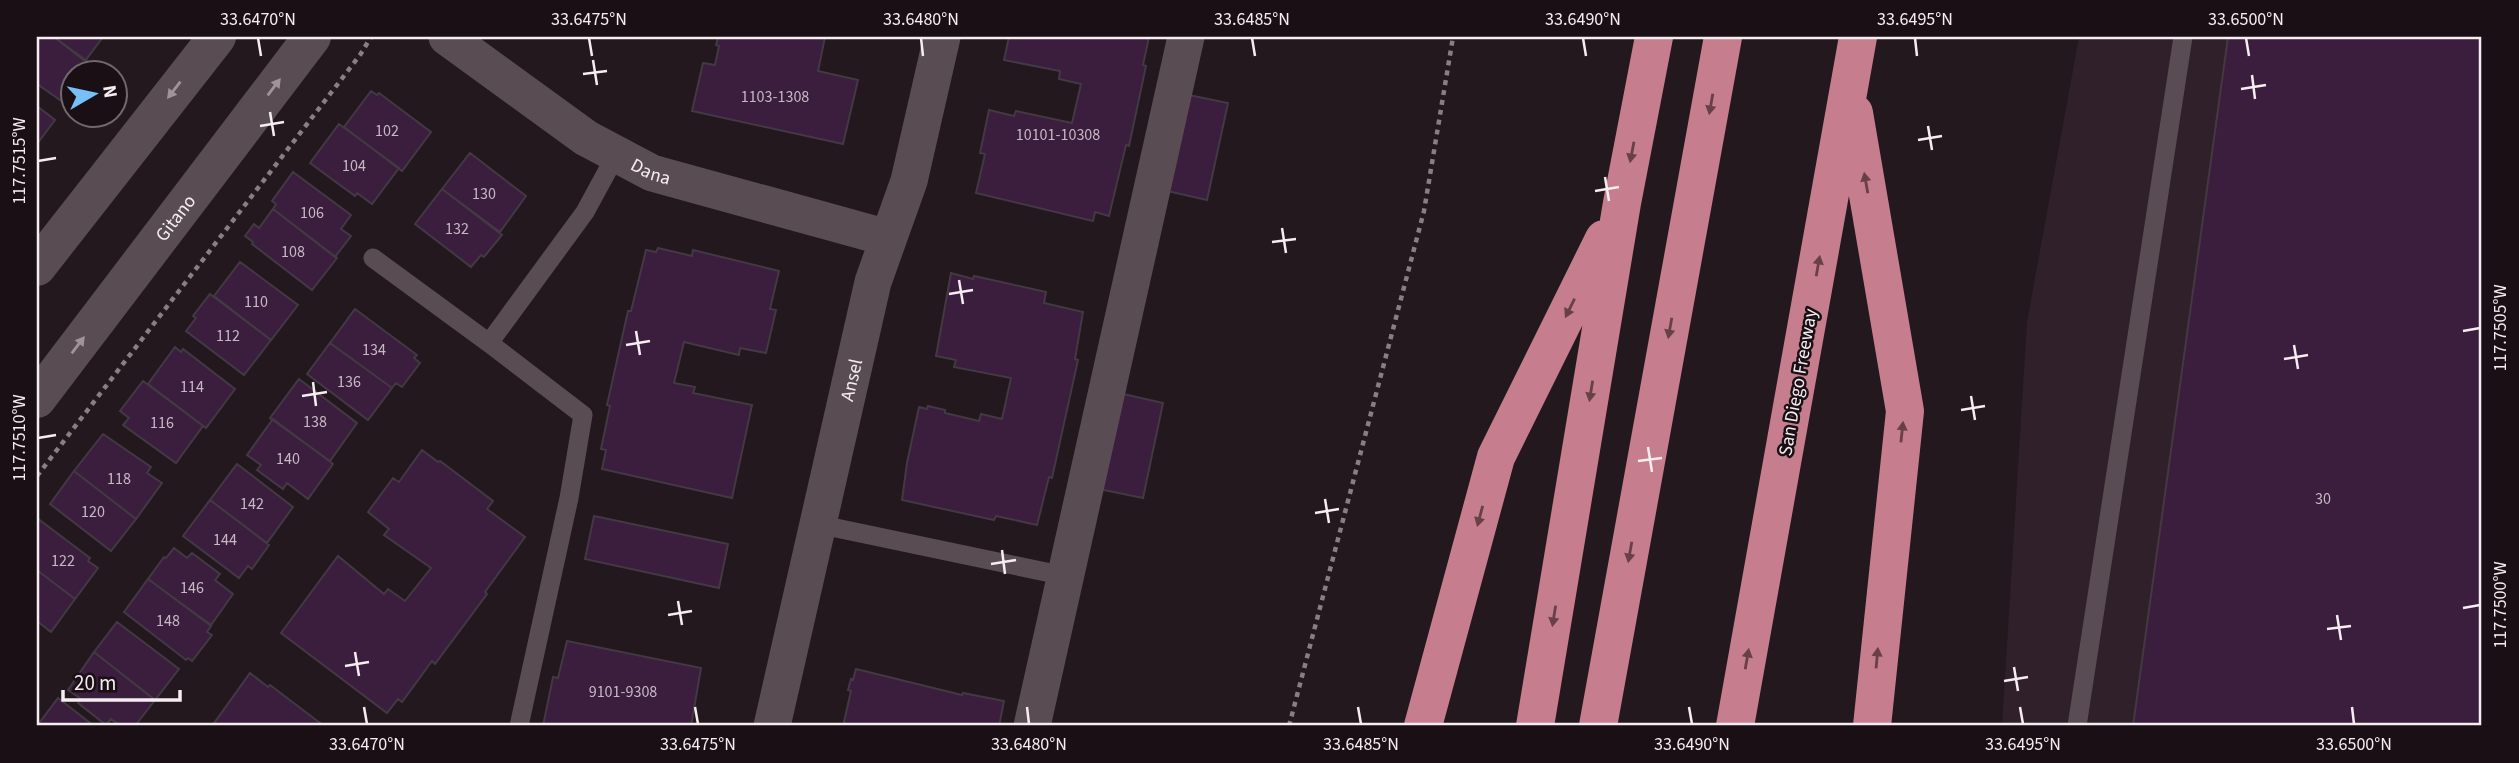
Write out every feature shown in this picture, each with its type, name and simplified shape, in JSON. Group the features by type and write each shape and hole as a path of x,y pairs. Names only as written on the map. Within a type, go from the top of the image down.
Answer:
{"highway":[{"path":"1535,726 1622,203 1654,37"},
{"path":"1598,726 1723,37"},
{"name":"San Diego Freeway","path":"1735,726 1858,37"},
{"path":"1850,87 1905,411 1872,726"},
{"path":"1423,726 1496,457 1622,203"}],"street":[{"path":"37,267 217,37"},
{"name":"Gitano","path":"37,399 312,37"},
{"name":"Dana","path":"447,37 586,138 652,173 888,238"},
{"name":"Ansel","path":"772,726 873,282 909,181 943,37"},
{"path":"1032,726 1186,37"}],"lane":[{"path":"2077,726 2183,37"},
{"path":"489,342 585,212 616,155"},
{"path":"373,258 489,342 583,415 569,498 519,726"},
{"path":"817,524 1065,576"}],"path":[{"path":"37,476 360,55 371,37"},
{"path":"1289,726 1424,211 1453,37"}],"shaded area":[{"path":"2079,37 2482,37 2482,726 2002,726 2027,322"}],"building":[{"path":"37,37 54,37 86,60 60,60 60,100 37,84"},
{"path":"54,37 103,37 84,60"},
{"path":"718,37 825,37 818,71 858,80 843,144 692,111 703,63 715,65"},
{"path":"1009,37 1149,37 1143,65 1146,66 1129,146 1126,145 1109,216 1095,212 1093,221 976,193 985,154 980,153 989,110 1014,116 1016,111 1072,123 1081,84 1059,79 1060,71 1004,60"},
{"path":"2228,37 2482,37 2482,726 2133,726"},
{"path":"371,91 377,95 379,93 431,132 402,171 344,127"},
{"path":"1184,94 1228,103 1207,200 1163,190"},
{"path":"37,106 55,120 37,144"},
{"path":"339,124 399,168 372,204 357,193 355,196 310,163"},
{"path":"470,153 526,196 500,232 442,189"},
{"path":"293,172 351,215 341,229 351,236 335,257 273,209 276,204 272,201"},
{"path":"442,189 502,235 484,257 481,255 471,267 415,224"},
{"path":"273,209 337,258 312,290 245,236 254,224 259,228"},
{"path":"658,248 692,256 693,250 779,271 770,309 776,310 766,353 740,348 739,355 684,342 674,383 695,387 693,393 752,405 732,498 602,469 606,450 601,449 610,406 607,405 628,311 631,311 646,250 656,252"},
{"path":"240,262 298,305 271,340 214,296"},
{"path":"951,273 1046,292 1044,303 1083,312 1075,359 1078,360 1052,478 1049,477 1037,525 996,516 994,520 902,500 919,407 927,409 928,406 979,421 981,414 1002,419 1011,378 954,367 956,360 936,356"},
{"path":"210,294 271,340 244,375 186,331 196,318 193,316"},
{"path":"355,309 417,355 414,358 420,363 402,387 396,383 392,388 330,343"},
{"path":"330,343 392,388 368,420 307,374"},
{"path":"175,347 181,352 183,349 235,389 206,428 148,384"},
{"path":"299,379 357,423 330,461 270,418"},
{"path":"143,381 203,426 176,463 123,425 129,418 120,411"},
{"path":"1119,393 1163,403 1143,498 1099,489"},
{"path":"273,419 333,464 308,499 287,483 283,489 257,470 261,465 247,455"},
{"path":"103,434 151,467 147,473 162,483 136,519 74,471"},
{"path":"422,450 493,501 487,509 525,537 435,664 432,661 402,702 398,699 387,713 281,633 338,556 384,594 388,589 405,601 431,568 384,535 389,529 368,512 393,478 399,482"},
{"path":"237,464 293,507 267,543 210,500"},
{"path":"74,471 136,519 111,551 50,504"},
{"path":"210,500 269,545 252,569 248,566 239,578 183,536"},
{"path":"594,516 728,544 719,588 585,559"},
{"path":"37,518 90,558 88,561 98,568 75,599 37,570"},
{"path":"174,548 187,558 192,553 220,574 215,580 233,594 211,625 148,579"},
{"path":"37,570 75,599 51,632 37,621"},
{"path":"148,579 211,626 207,632 212,635 192,661 188,658 186,660 124,612"},
{"path":"117,622 179,669 155,700 94,652"},
{"path":"567,641 701,668 691,726 543,726 553,677 558,678"},
{"path":"94,652 155,700 135,726 121,726 111,719 106,725 78,703 81,699 68,690"},
{"path":"856,669 962,695 963,693 1004,701 999,726 843,726 851,691 848,690"},
{"path":"250,673 268,687 270,685 324,726 212,726"},
{"path":"58,698 94,726 37,726"}]}
